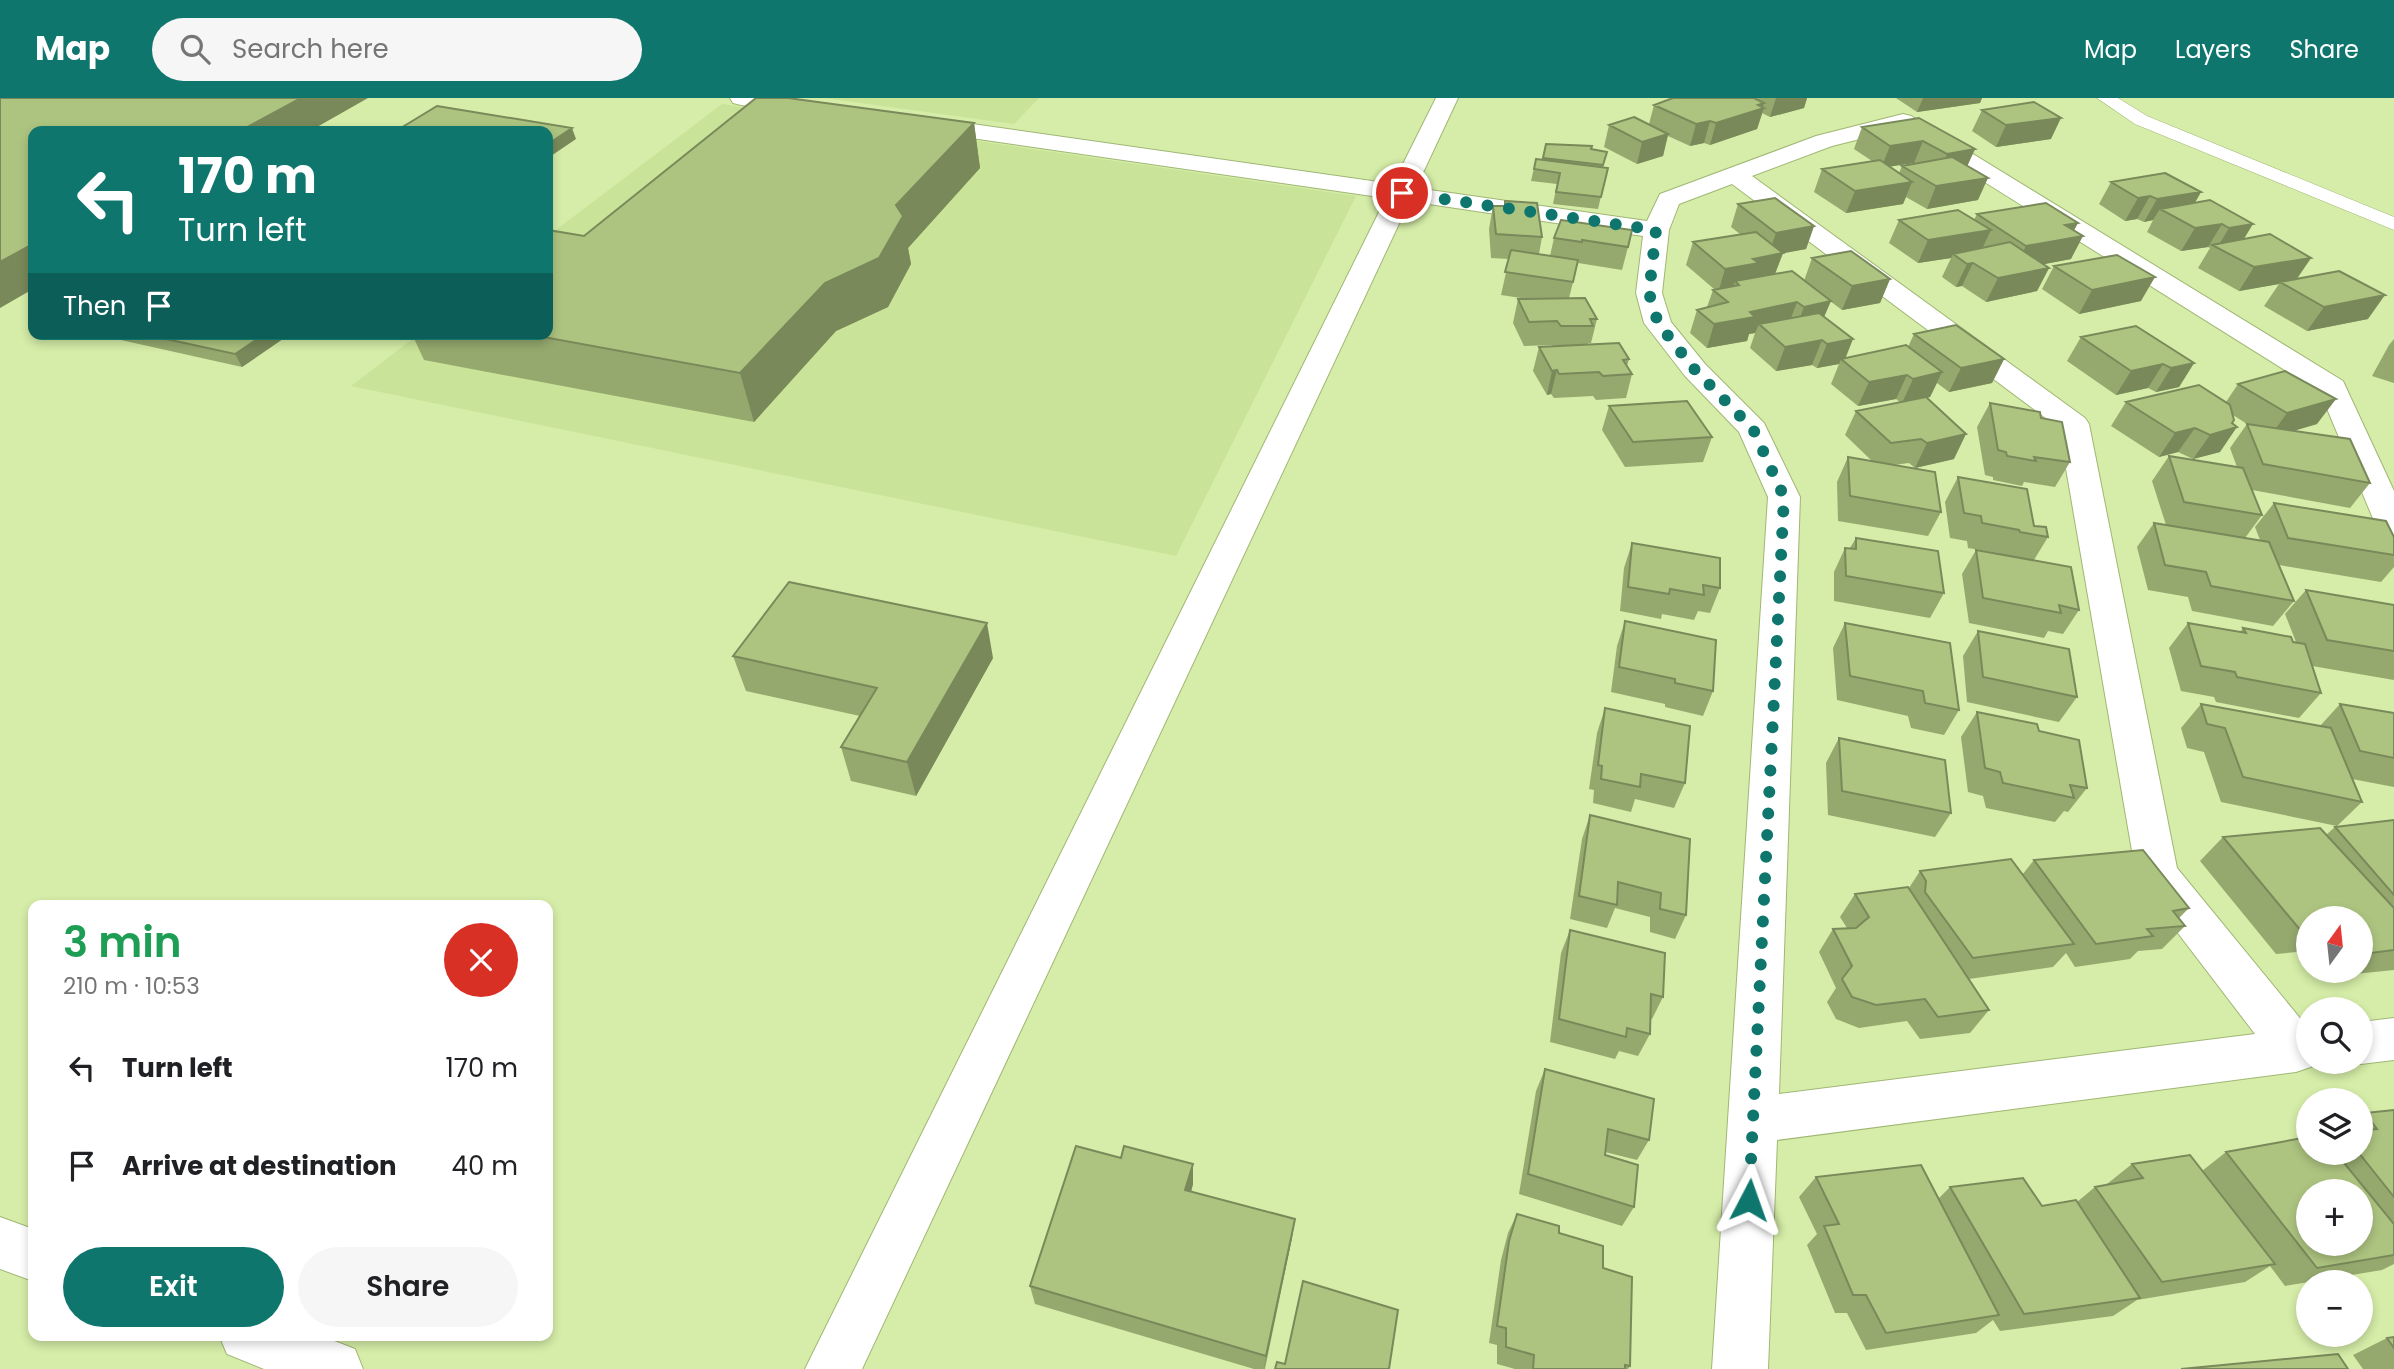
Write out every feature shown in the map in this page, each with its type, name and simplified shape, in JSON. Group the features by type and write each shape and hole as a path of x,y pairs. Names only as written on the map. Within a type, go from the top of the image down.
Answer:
{"street":[{"path":"741,98 823,110"},
{"path":"833,1369 1447,98"},
{"path":"1740,1369 1784,497 1753,429 1695,370 1658,323 1649,293 1656,230 1669,199 1824,142 1903,121 2333,387 2394,528"},
{"path":"906,122 1656,230"},
{"path":"1735,175 2074,424 2157,874 2296,1043"},
{"path":"2373,1042 2394,1039"},
{"path":"1754,1120 2296,1051"},
{"path":"0,1243 28,1253"},
{"path":"262,1341 335,1369"}],"lane":[{"path":"2106,98 2141,120 2394,224"}],"shaded area":[{"path":"824,98 1039,98 1014,124"},
{"path":"722,104 1356,196 1176,556 351,386 411,340 553,340 553,232"}],"building":[{"path":"0,98 301,98 249,126 28,126 28,247 0,262"},
{"path":"756,98 788,98 974,123 896,205 903,216 879,258 825,283 740,373 553,339 553,231 584,236"},
{"path":"1673,98 1754,98 1764,103 1758,105 1764,108 1716,123 1710,121 1696,124 1654,105"},
{"path":"2034,102 2061,118 2006,125 1982,110"},
{"path":"437,106 572,128 553,141 553,126 404,126"},
{"path":"1634,117 1668,134 1642,142 1609,125"},
{"path":"1919,118 1975,149 1947,154 1923,141 1890,146 1862,127"},
{"path":"1546,144 1592,146 1591,149 1607,152 1603,165 1543,158"},
{"path":"1952,157 1988,178 1936,186 1902,166"},
{"path":"1536,159 1608,168 1601,197 1556,192 1560,173 1534,169"},
{"path":"1880,160 1912,182 1855,191 1822,169"},
{"path":"2165,173 2201,192 2157,199 2150,196 2138,198 2111,182"},
{"path":"1775,198 1814,226 1776,233 1738,204"},
{"path":"2210,200 2253,224 2229,228 2222,224 2195,228 2160,209"},
{"path":"1505,201 1537,203 1542,237 1496,234 1493,206 1505,206"},
{"path":"2046,203 2078,223 2065,225 2083,236 2026,246 1977,214"},
{"path":"1958,210 1991,230 1928,240 1899,220"},
{"path":"1561,220 1632,230 1628,247 1554,238"},
{"path":"1756,232 1783,253 1753,259 1759,263 1725,269 1693,242"},
{"path":"2270,234 2311,258 2254,267 2212,245"},
{"path":"2010,242 2049,268 1998,278 1973,263 1967,264 1953,254"},
{"path":"1511,250 1578,260 1573,282 1505,272"},
{"path":"1851,251 1890,279 1852,286 1812,258"},
{"path":"2117,255 2155,277 2092,290 2054,266"},
{"path":"1792,271 1831,301 1804,307 1797,302 1750,312 1755,317 1714,324 1697,310 1728,302 1713,290 1739,285 1735,281"},
{"path":"2339,271 2385,295 2324,307 2280,282"},
{"path":"1585,298 1597,319 1590,319 1593,326 1561,326 1557,321 1529,322 1518,299"},
{"path":"1819,313 1853,339 1827,344 1822,340 1785,347 1759,324"},
{"path":"1956,325 2004,359 1961,368 1914,334"},
{"path":"2136,326 2194,363 2171,368 2163,364 2131,371 2081,337"},
{"path":"171,340 256,340 235,354"},
{"path":"1619,343 1629,359 1623,360 1632,374 1559,374 1557,370 1552,371 1539,347"},
{"path":"1906,345 1942,372 1913,379 1907,375 1869,382 1841,359"},
{"path":"2285,371 2336,399 2287,413 2238,384"},
{"path":"2199,385 2230,405 2234,420 2232,423 2237,427 2210,435 2195,428 2175,433 2126,402"},
{"path":"1926,397 1966,434 1927,443 1921,439 1891,443 1856,411"},
{"path":"1687,401 1712,437 1633,442 1609,406"},
{"path":"1990,403 2040,412 2041,418 2062,422 2070,462 2034,457 2036,461 2007,456 2006,452 1998,450"},
{"path":"2247,424 2350,439 2370,483 2263,464"},
{"path":"2169,456 2243,468 2262,515 2184,502"},
{"path":"1848,457 1935,472 1941,512 1850,496"},
{"path":"1958,477 2027,489 2034,526 2046,527 2048,537 1982,523 1981,516 1964,513"},
{"path":"2274,503 2386,521 2394,537 2394,555 2288,538"},
{"path":"2154,523 2269,542 2294,601 2211,586 2206,572 2165,565"},
{"path":"1856,538 1938,551 1944,593 1846,576 1845,548 1856,549"},
{"path":"1632,543 1720,558 1720,588 1703,585 1704,595 1670,589 1669,594 1628,587"},
{"path":"1976,550 2071,567 2079,610 2059,605 2061,613 1983,598"},
{"path":"789,582 987,623 907,762 841,747 877,688 733,656"},
{"path":"2306,590 2394,605 2394,651 2327,640"},
{"path":"1625,621 1716,640 1713,691 1675,683 1675,679 1619,667"},
{"path":"1845,623 1950,643 1959,710 1925,703 1923,691 1850,676"},
{"path":"2188,623 2246,633 2243,628 2291,637 2293,642 2305,644 2321,693 2237,677 2235,672 2201,666"},
{"path":"1978,631 2069,649 2077,697 1983,677"},
{"path":"2201,704 2331,728 2362,802 2243,777 2225,728 2207,724"},
{"path":"2340,704 2394,713 2394,758 2360,751"},
{"path":"1605,708 1690,726 1685,783 1641,774 1640,787 1601,779 1602,766 1598,765"},
{"path":"1977,712 2037,724 2039,731 2079,740 2087,788 2070,785 2074,798 2003,783 2000,772 1985,768"},
{"path":"1839,738 1945,760 1951,813 1842,791"},
{"path":"1590,815 1690,839 1686,915 1660,909 1661,893 1618,882 1617,905 1579,896"},
{"path":"2394,820 2394,895 2335,827"},
{"path":"2320,828 2394,908 2394,950 2373,953 2373,906 2296,906 2296,925 2223,837"},
{"path":"2143,850 2189,908 2173,911 2185,926 2147,929 2153,936 2096,944 2034,860"},
{"path":"2011,859 2074,944 1973,958 1925,892 1926,881 1920,871"},
{"path":"1908,887 1989,1010 1938,1017 1925,999 1876,1005 1852,997 1842,979 1852,966 1833,929 1856,928 1869,917 1855,894"},
{"path":"1570,930 1665,953 1663,997 1651,994 1650,1034 1627,1028 1626,1037 1559,1019"},
{"path":"1545,1069 1654,1099 1649,1140 1608,1129 1605,1155 1638,1165 1634,1207 1528,1174"},
{"path":"2394,1110 2394,1197 2369,1165 2373,1165 2373,1129 2377,1129 2373,1124 2373,1112"},
{"path":"2296,1139 2296,1165 2346,1165 2357,1179 2296,1179 2296,1241 2226,1152"},
{"path":"1076,1146 1121,1158 1124,1146 1193,1164 1185,1190 1295,1219 1266,1356 1030,1286"},
{"path":"2190,1155 2275,1264 2162,1282 2095,1187 2143,1178 2132,1164"},
{"path":"1921,1165 1999,1315 1886,1333 1866,1295 1853,1295 1824,1226 1839,1224 1816,1177"},
{"path":"2023,1178 2042,1206 2076,1200 2140,1298 2024,1314 1950,1187"},
{"path":"2373,1198 2394,1224 2394,1255 2317,1268 2308,1256 2373,1256"},
{"path":"1517,1214 1559,1226 1559,1233 1603,1246 1603,1268 1632,1277 1630,1366 1625,1365 1625,1369 1533,1369 1534,1355 1506,1347 1506,1328 1497,1326 1509,1241"},
{"path":"1303,1281 1398,1310 1389,1369 1275,1369 1277,1362 1285,1364"},
{"path":"2394,1337 2394,1348 2387,1338"},
{"path":"2338,1354 2348,1369 2181,1369"}],"route":[{"path":"1402,193 1656,230 1649,293 1658,323 1695,370 1753,429 1784,497 1749,1200"}]}
